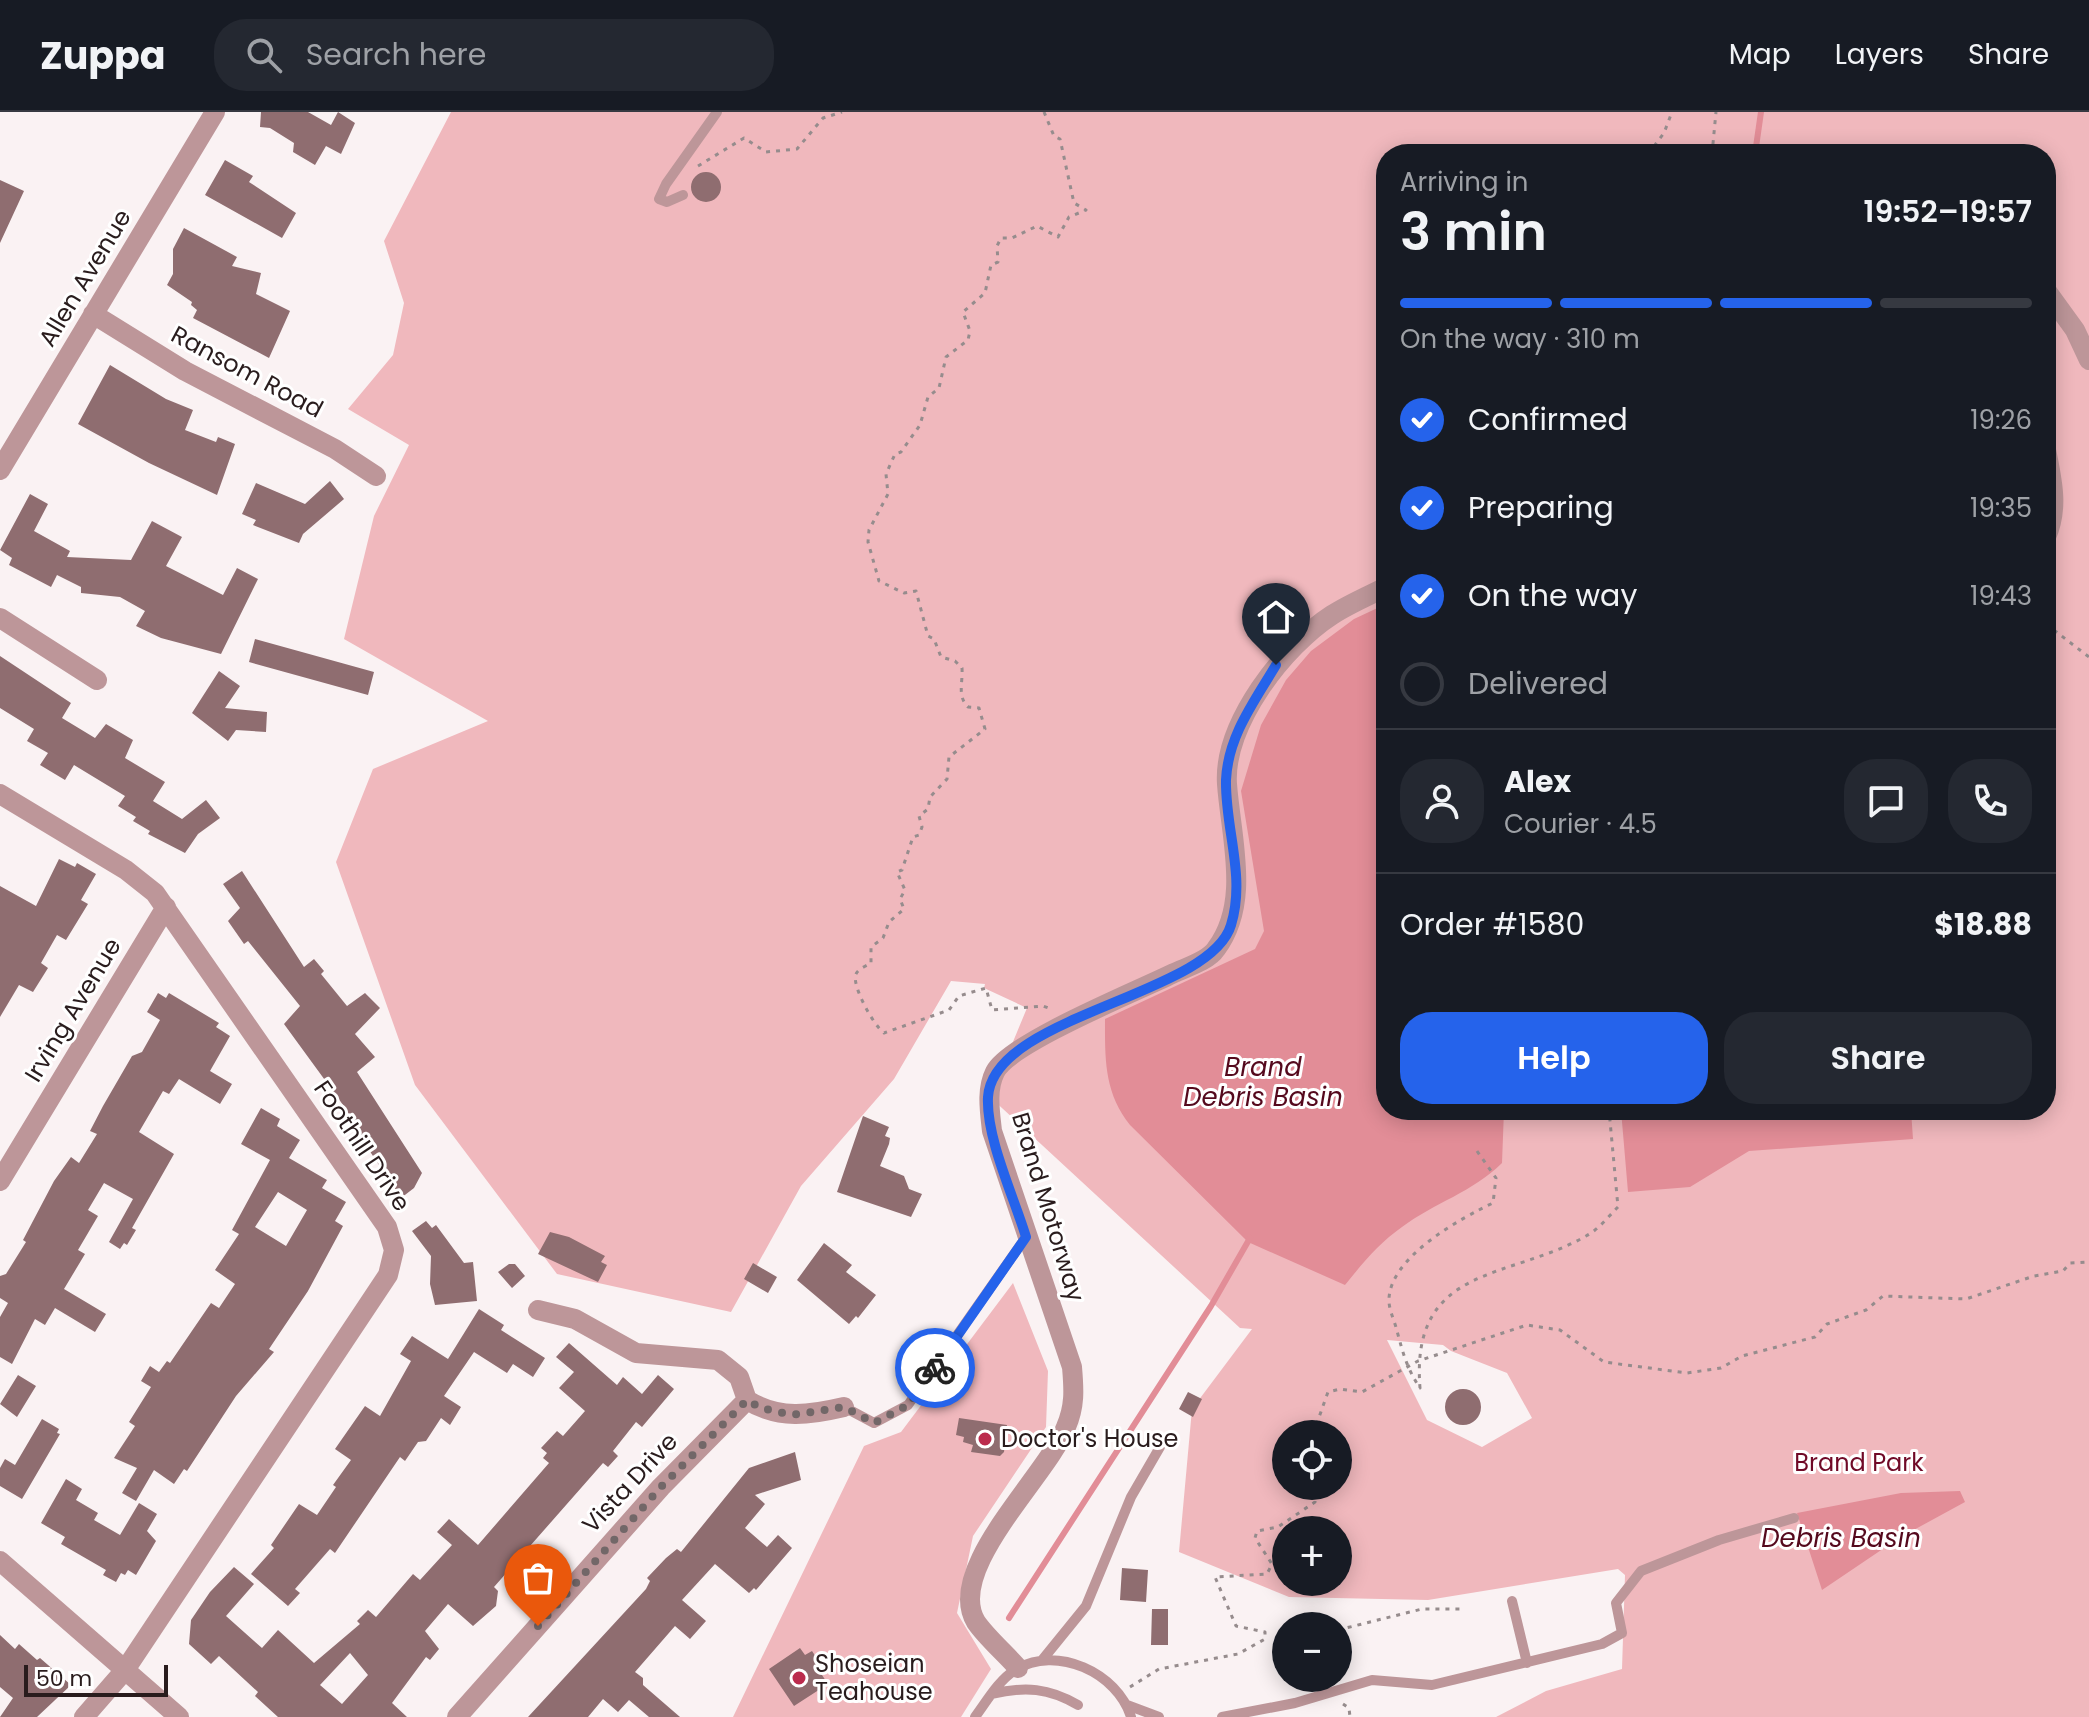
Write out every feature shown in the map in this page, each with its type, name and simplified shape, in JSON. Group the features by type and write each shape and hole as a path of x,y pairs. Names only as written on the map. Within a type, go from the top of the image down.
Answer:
{"street":[{"name":"Allen Avenue","path":"0,470 215,112"},
{"path":"2056,304 2075,330 2089,360"},
{"name":"Ransom Road","path":"93,314 185,371 335,449 376,476"},
{"name":"Brand Motorway","path":"1018,1668 975,1620 970,1595 982,1555 1065,1431 1075,1400 1072,1367 992,1131 988,1096 995,1069 1043,1033 1214,953 1231,927 1236,893 1236,857 1226,780 1236,731 1276,665 1331,616 1376,592"},
{"path":"0,618 97,680"},
{"name":"Foothill Drive","path":"0,794 126,870 166,907 387,1227 394,1250 388,1275 125,1670 84,1717"},
{"name":"Irving Avenue","path":"0,1181 166,907"},
{"path":"538,1310 575,1319 636,1353 718,1360 739,1377 747,1400 761,1408 792,1415 844,1407"},
{"name":"Vista Drive","path":"457,1717 639,1511 747,1400"},
{"path":"0,1561 179,1717"}],"lane":[{"path":"683,195 667,202 659,199 666,184 717,112"},
{"path":"844,1407 874,1423 908,1405 1026,1237"},
{"path":"1043,1659 1086,1606 1125,1510 1160,1447"},
{"path":"1222,1717 1295,1703 1372,1680 1432,1685 1602,1644 1622,1633 1616,1603 1641,1571 1719,1540 1794,1518"},
{"path":"1512,1601 1527,1663"},
{"path":"975,1717 1018,1668 1043,1659 1070,1662 1105,1679 1120,1694 1131,1717"},
{"path":"992,1694 1015,1688 1040,1689 1057,1693 1078,1705"},
{"path":"1127,1705 1159,1717"}],"path":[{"path":"688,170 744,138 766,152 797,149 823,118 842,112"},
{"path":"1044,112 1054,136 1060,139 1074,203 1086,210 1069,217 1058,237 1037,226 1012,238 1001,238 997,246 998,262 991,265 985,293 963,312 970,331 968,340 946,357 939,388 928,397 920,425 901,452 895,454 886,474 888,494 869,530 874,570 879,581 904,593 916,591 928,636 934,639 941,657 955,661 962,668 959,685 962,701 968,707 979,708 985,729 949,757 947,779 930,797 928,809 919,816 922,827 919,835 913,837 902,870 897,872 905,890 900,899 904,909 889,922 883,938 871,947 871,963 857,971 854,977 856,990 884,1033 949,1010 959,996 986,988 992,1010 1043,1006 1057,1011 1063,1025"},
{"path":"1656,144 1664,133 1672,112"},
{"path":"1713,144 1716,112"},
{"path":"2056,632 2089,657"},
{"path":"1477,1151 1496,1178 1493,1203 1457,1220 1426,1241 1396,1279 1388,1300 1406,1367 1420,1388 1418,1361 1436,1310 1467,1281 1588,1235 1618,1207 1610,1120"},
{"path":"1318,1420 1328,1392 1340,1389 1362,1392 1418,1361 1527,1325 1560,1330 1604,1362 1687,1373 1721,1368 1742,1356 1815,1337 1827,1324 1866,1310 1883,1296 1918,1294 1966,1299 2034,1276 2063,1271 2070,1263 2089,1262"},
{"path":"1120,1694 1159,1669 1238,1654 1265,1639 1265,1632 1236,1626 1215,1577 1267,1574 1272,1564 1255,1538 1257,1531 1278,1527 1315,1500"},
{"path":"1352,1626 1422,1609 1463,1609"}],"green space":[{"name":"Brand Park","path":"451,112 2089,112 2089,1717 1496,1717 1546,1691 1622,1669 1625,1575 1618,1569 1428,1600 1287,1596 1352,1596 1352,1516 1272,1516 1272,1590 1179,1552 1192,1409 1252,1329 1240,1328 990,1097 1027,1008 984,988 985,984 951,981 894,1079 801,1186 731,1312 557,1274 415,1085 336,862 373,769 488,721 344,639 374,516 409,445 348,409 393,355 404,303 384,241","holes":["1387,1340 1443,1345 1507,1373 1532,1418 1482,1447 1427,1420"]},
{"path":"1013,1283 1048,1371 1046,1427 973,1536 957,1613 991,1669 961,1717 733,1717 864,1446 901,1432"}],"water":[{"name":"Brand Debris Basin","path":"1376,609 1376,1120 1504,1120 1502,1163 1479,1182 1394,1233 1345,1285 1248,1242 1130,1125 1121,1113 1111,1088 1106,1061 1105,1019 1255,949 1264,931 1241,791 1261,725 1286,680 1311,651 1354,619"},
{"path":"1622,1120 1912,1120 1913,1139 1749,1151 1690,1187 1628,1192"},
{"name":"Debris Basin","path":"1960,1491 1965,1502 1899,1538 1822,1590 1797,1513 1901,1493"}],"building":[{"path":"261,112 308,112 331,125 338,112 355,123 341,154 326,146 315,165 293,152 294,143 270,128 260,127"},
{"path":"225,160 253,176 249,182 296,213 282,238 205,195"},
{"path":"706,172 717,176 721,187 717,198 706,202 695,198 691,187 695,176"},
{"path":"0,180 24,191 0,243"},
{"path":"184,228 237,257 232,266 261,273 256,294 290,311 269,358 193,318 197,310 191,305 192,302 167,285 173,274 173,249"},
{"path":"110,365 166,399 193,410 185,430 216,442 218,437 235,444 217,495 149,463 78,424"},
{"path":"330,481 344,499 303,534 299,543 253,525 256,520 242,514 256,483 305,504"},
{"path":"30,494 48,504 34,531 70,551 67,557 131,560 152,521 182,537 166,566 223,595 237,568 258,579 221,654 161,638 136,626 145,611 120,597 81,593 81,587 57,575 51,587 9,565 12,558 0,550"},
{"path":"255,639 374,672 368,695 249,662"},
{"path":"0,656 71,703 62,718 95,738 106,724 133,740 125,758 165,782 153,801 182,819 206,800 220,818 198,834 185,853 148,834 150,831 133,821 136,817 118,806 125,796 74,765 65,780 40,765 48,753 27,741 34,729 0,708"},
{"path":"219,671 240,686 225,708 267,712 266,732 236,730 228,741 192,713"},
{"path":"59,859 75,867 77,863 96,874 81,900 88,904 66,940 57,935 41,963 48,968 33,992 19,985 0,1017 0,886 36,906"},
{"path":"242,871 304,967 314,959 324,971 321,974 347,1006 365,993 380,1008 355,1034 375,1057 357,1072 422,1173 414,1188 401,1198 343,1111 346,1109 284,1024 300,1006 248,941 244,944 228,921 240,908 223,884"},
{"path":"158,993 166,998 169,993 219,1023 216,1027 230,1036 210,1071 232,1084 220,1104 179,1079 169,1094 163,1091 139,1132 174,1154 132,1228 136,1230 127,1245 124,1243 120,1249 109,1242 133,1199 104,1183 88,1210 98,1216 78,1250 85,1254 64,1289 106,1314 95,1332 55,1308 45,1325 35,1319 12,1364 0,1357 0,1317 8,1303 0,1298 0,1276 6,1274 26,1242 23,1240 54,1181 71,1157 79,1163 97,1134 90,1131 103,1106 132,1056 142,1052 160,1020 147,1012"},
{"path":"261,1108 280,1119 277,1126 300,1140 289,1158 327,1180 322,1188 346,1202 335,1221 343,1226 308,1291 269,1349 274,1352 236,1396 187,1471 184,1469 174,1484 154,1470 136,1501 122,1493 137,1468 114,1458 135,1426 129,1422 151,1387 141,1381 150,1366 159,1372 167,1361 170,1363 211,1303 219,1308 235,1284 215,1270 239,1234 232,1230 270,1160 241,1144","holes":["278,1192 307,1210 286,1246 255,1227"]},
{"path":"863,1116 889,1127 885,1136 890,1138 889,1144 880,1166 904,1176 909,1189 922,1194 911,1217 837,1192"},
{"path":"426,1221 432,1228 436,1225 464,1263 473,1262 477,1301 435,1305 430,1284 431,1256 412,1231"},
{"path":"550,1232 569,1237 605,1256 601,1262 607,1265 598,1282 538,1254"},
{"path":"824,1243 852,1265 846,1272 876,1295 858,1318 856,1316 849,1324 797,1280"},
{"path":"753,1263 777,1277 768,1293 744,1279"},
{"path":"509,1264 515,1264 525,1276 512,1288 498,1272"},
{"path":"479,1309 504,1325 501,1330 545,1358 533,1377 513,1364 507,1373 474,1352 444,1396 461,1407 450,1425 441,1418 426,1441 418,1442 405,1461 400,1457 335,1553 330,1549 295,1589 300,1593 288,1606 251,1574 274,1548 271,1545 299,1504 317,1515 336,1487 333,1485 351,1460 335,1449 365,1406 380,1416 411,1361 400,1354 412,1336 448,1359"},
{"path":"569,1343 617,1385 623,1377 642,1394 658,1375 674,1389 642,1427 636,1422 613,1451 618,1456 608,1467 603,1463 494,1587 498,1591 496,1606 473,1626 448,1604 425,1631 439,1649 430,1660 426,1657 392,1703 407,1717 278,1717 255,1696 258,1692 219,1656 211,1664 189,1644 191,1620 210,1592 234,1567 254,1584 226,1616 262,1648 278,1630 314,1663 360,1624 357,1621 368,1610 376,1617 413,1574 420,1580 452,1545 437,1532 449,1519 478,1545 549,1463 543,1458 547,1453 541,1448 557,1431 563,1436 585,1411 559,1388 574,1372 556,1357","holes":["350,1653 368,1675 342,1704 320,1685"]},
{"path":"18,1375 36,1386 17,1417 0,1404"},
{"path":"1463,1389 1476,1394 1481,1407 1476,1420 1463,1425 1450,1420 1445,1407 1450,1394"},
{"path":"1188,1392 1202,1399 1193,1417 1179,1409"},
{"name":"Doctor's House","path":"959,1418 1007,1425 1004,1452 1000,1456 971,1452 973,1445 963,1442 964,1437 956,1435"},
{"path":"42,1419 59,1429 57,1433 60,1434 22,1499 0,1486 0,1468 5,1459 15,1465"},
{"path":"795,1452 801,1480 755,1495 765,1504 745,1528 767,1547 778,1535 792,1548 756,1590 754,1588 749,1593 715,1564 682,1600 706,1621 690,1639 675,1626 635,1672 643,1678 643,1685 680,1717 649,1717 629,1700 618,1712 603,1699 588,1717 528,1717 646,1589 650,1581 647,1578 677,1549 681,1552 749,1468"},
{"path":"66,1479 82,1489 76,1500 98,1513 94,1520 120,1535 139,1503 157,1514 147,1531 156,1541 136,1575 128,1570 125,1575 121,1573 116,1582 103,1575 106,1570 61,1544 65,1537 41,1523"},
{"path":"1122,1568 1148,1570 1146,1602 1120,1600"},
{"path":"1152,1609 1168,1609 1168,1645 1151,1645"},
{"path":"0,1635 15,1649 19,1644 37,1660 40,1658 71,1685 37,1717 0,1717 13,1698 0,1687"},
{"name":"Shoseian Teahouse","path":"800,1648 805,1655 812,1651 824,1669 820,1672 828,1684 794,1706 769,1669"}],"waterway":[{"path":"1756,144 1761,112"},
{"path":"1009,1618 1211,1306 1250,1238"}],"way so far":[{"path":"538,1626 661,1487 747,1400 761,1408 792,1415 844,1407 874,1423 897,1414 908,1405 935,1368"}],"place":[{"name":"Doctor's House","path":"985,1439"},
{"name":"Shoseian Teahouse","path":"799,1678"}],"route":[{"path":"935,1368 1026,1237 992,1131 988,1096 995,1069 1043,1033 1094,1012 1214,953 1231,927 1236,893 1236,857 1226,780 1236,731 1276,665"}]}
